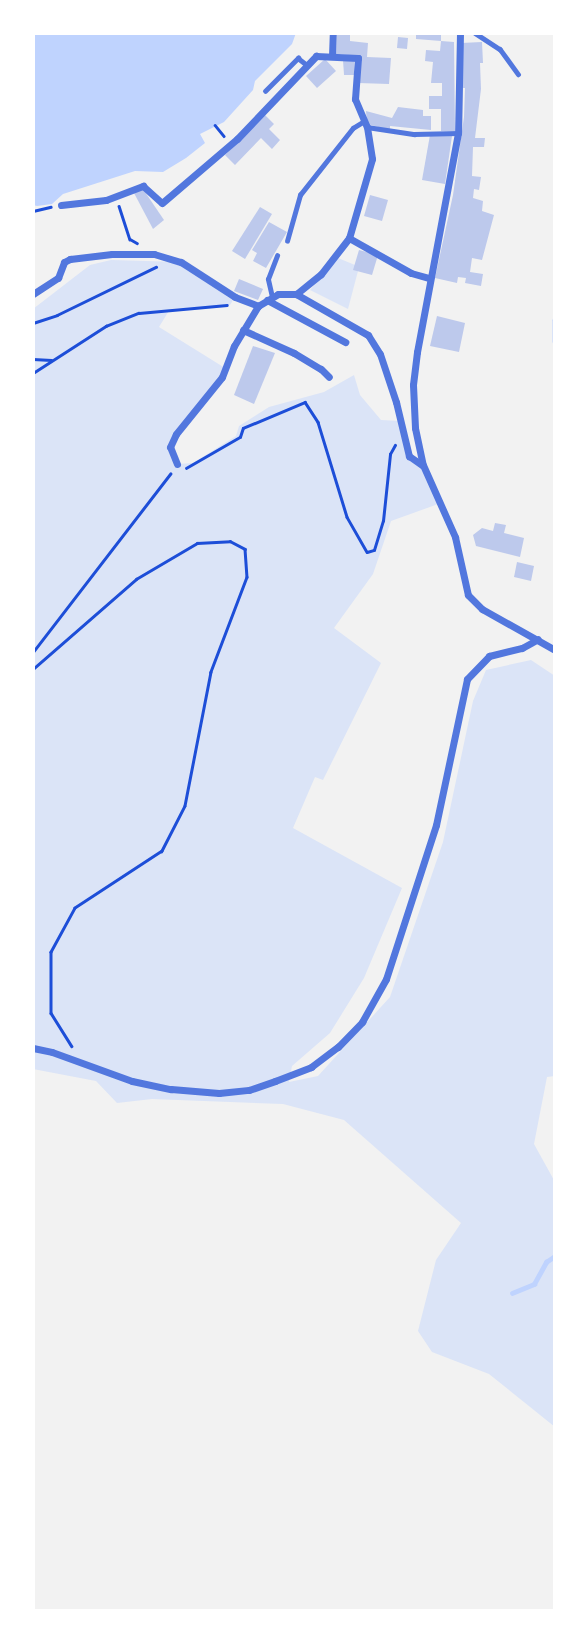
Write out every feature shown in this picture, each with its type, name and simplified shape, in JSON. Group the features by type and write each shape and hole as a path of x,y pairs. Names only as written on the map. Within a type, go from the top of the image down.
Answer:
{"street":[{"path":"332,55 333,33"},
{"path":"460,33 458,133 429,278 413,385 415,428 423,465 455,537 468,595 482,609 555,650"},
{"path":"61,205 115,196 143,186 162,203 237,139 316,56 358,58 355,99 366,124 372,159 349,238 321,274 296,294"},
{"path":"349,238 411,273 429,278"},
{"path":"33,294 58,278 64,262 70,259 112,254 149,254 172,260 235,297 258,306"},
{"path":"176,466 170,447 176,434 222,377 243,330 258,306 278,294 296,294 368,335 380,354 396,402 409,456 423,465"},
{"path":"269,299 345,342"},
{"path":"243,330 294,353 329,377"},
{"path":"33,1048 52,1052 132,1081 171,1089 219,1093 249,1090 275,1081 311,1067 338,1047 362,1022 386,979 436,825 467,679 489,656 523,649 538,639"}],"lane":[{"path":"475,33 500,49 517,74"},
{"path":"265,91 298,58 307,65"},
{"path":"287,241 300,195 353,128 366,124 414,134 458,133"},
{"path":"269,299 268,279 277,256"}],"path":[{"path":"115,196 130,239 149,254"},
{"path":"33,211 61,205"},
{"path":"33,323 57,315 172,260"},
{"path":"33,373 106,326 139,313 230,305"},
{"path":"33,359 51,360"},
{"path":"33,652 176,466 189,468 240,437 243,428 305,402 318,422 346,517 367,552 374,550 383,521 390,454 402,433"},
{"path":"33,669 136,579 197,543 230,541 245,549 247,577 211,672 185,806 162,851 75,908 51,952 51,1013 69,1045 80,1049"}],"shaded area":[{"path":"338,258 355,265 358,271 348,309 310,290"},
{"path":"111,260 181,262 235,297 230,305 170,309 159,327 225,368 170,447 177,464 193,463 236,436 239,426 269,407 324,392 354,375 360,395 381,420 400,421 409,456 423,465 441,503 391,521 373,574 334,628 381,663 323,780 315,777 293,828 402,888 364,978 330,1033 292,1066 289,1082 318,1076 390,997 443,842 473,701 486,670 531,660 555,676 555,1076 547,1077 534,1144 555,1182 555,1427 489,1374 432,1352 418,1331 436,1260 461,1223 344,1120 283,1104 152,1099 117,1103 96,1081 33,1069 33,309 90,265"}],"water":[{"path":"33,33 296,33 292,44 255,81 253,90 224,122 200,134 205,143 186,158 163,172 135,171 63,194 52,204 37,206 33,205"}],"building":[{"path":"337,33 350,33 350,41 368,43 367,57 391,58 389,84 358,83 361,56 336,54"},
{"path":"416,33 441,33 441,41 416,39"},
{"path":"398,37 408,38 407,49 397,48"},
{"path":"441,41 454,42 455,131 441,131 441,109 429,109 429,96 442,96 442,83 431,83 433,62 425,61 426,50 440,51"},
{"path":"482,42 483,63 480,63 481,89 475,138 485,138 484,147 473,147 472,176 481,177 479,190 474,189 473,198 483,201 482,211 494,215 482,260 472,258 470,272 483,274 481,286 465,283 466,278 458,277 457,283 435,278 453,195 464,117 465,88 461,43"},
{"path":"325,59 336,71 317,88 306,76"},
{"path":"343,60 354,60 354,75 344,75"},
{"path":"398,107 423,110 423,116 431,116 431,130 390,126 390,130 367,124 366,111 392,118"},
{"path":"265,115 274,124 269,129 280,140 272,149 261,138 235,165 225,155"},
{"path":"430,135 452,136 445,184 422,180"},
{"path":"143,189 164,220 153,229 134,193"},
{"path":"370,195 388,200 382,221 364,216"},
{"path":"260,207 272,214 245,259 232,251"},
{"path":"269,222 287,232 266,268 253,261 257,253 252,250"},
{"path":"359,250 378,255 372,275 353,270"},
{"path":"239,279 263,289 258,300 234,291"},
{"path":"437,316 465,323 459,352 430,346"},
{"path":"253,346 275,353 254,404 234,395"},
{"path":"495,523 506,525 504,533 524,538 520,557 476,546 473,535 482,528 493,531"},
{"path":"517,562 534,566 531,581 514,577"}],"waterway":[{"path":"555,320 555,341"},
{"path":"512,1293 534,1284 546,1262 555,1256"}]}
